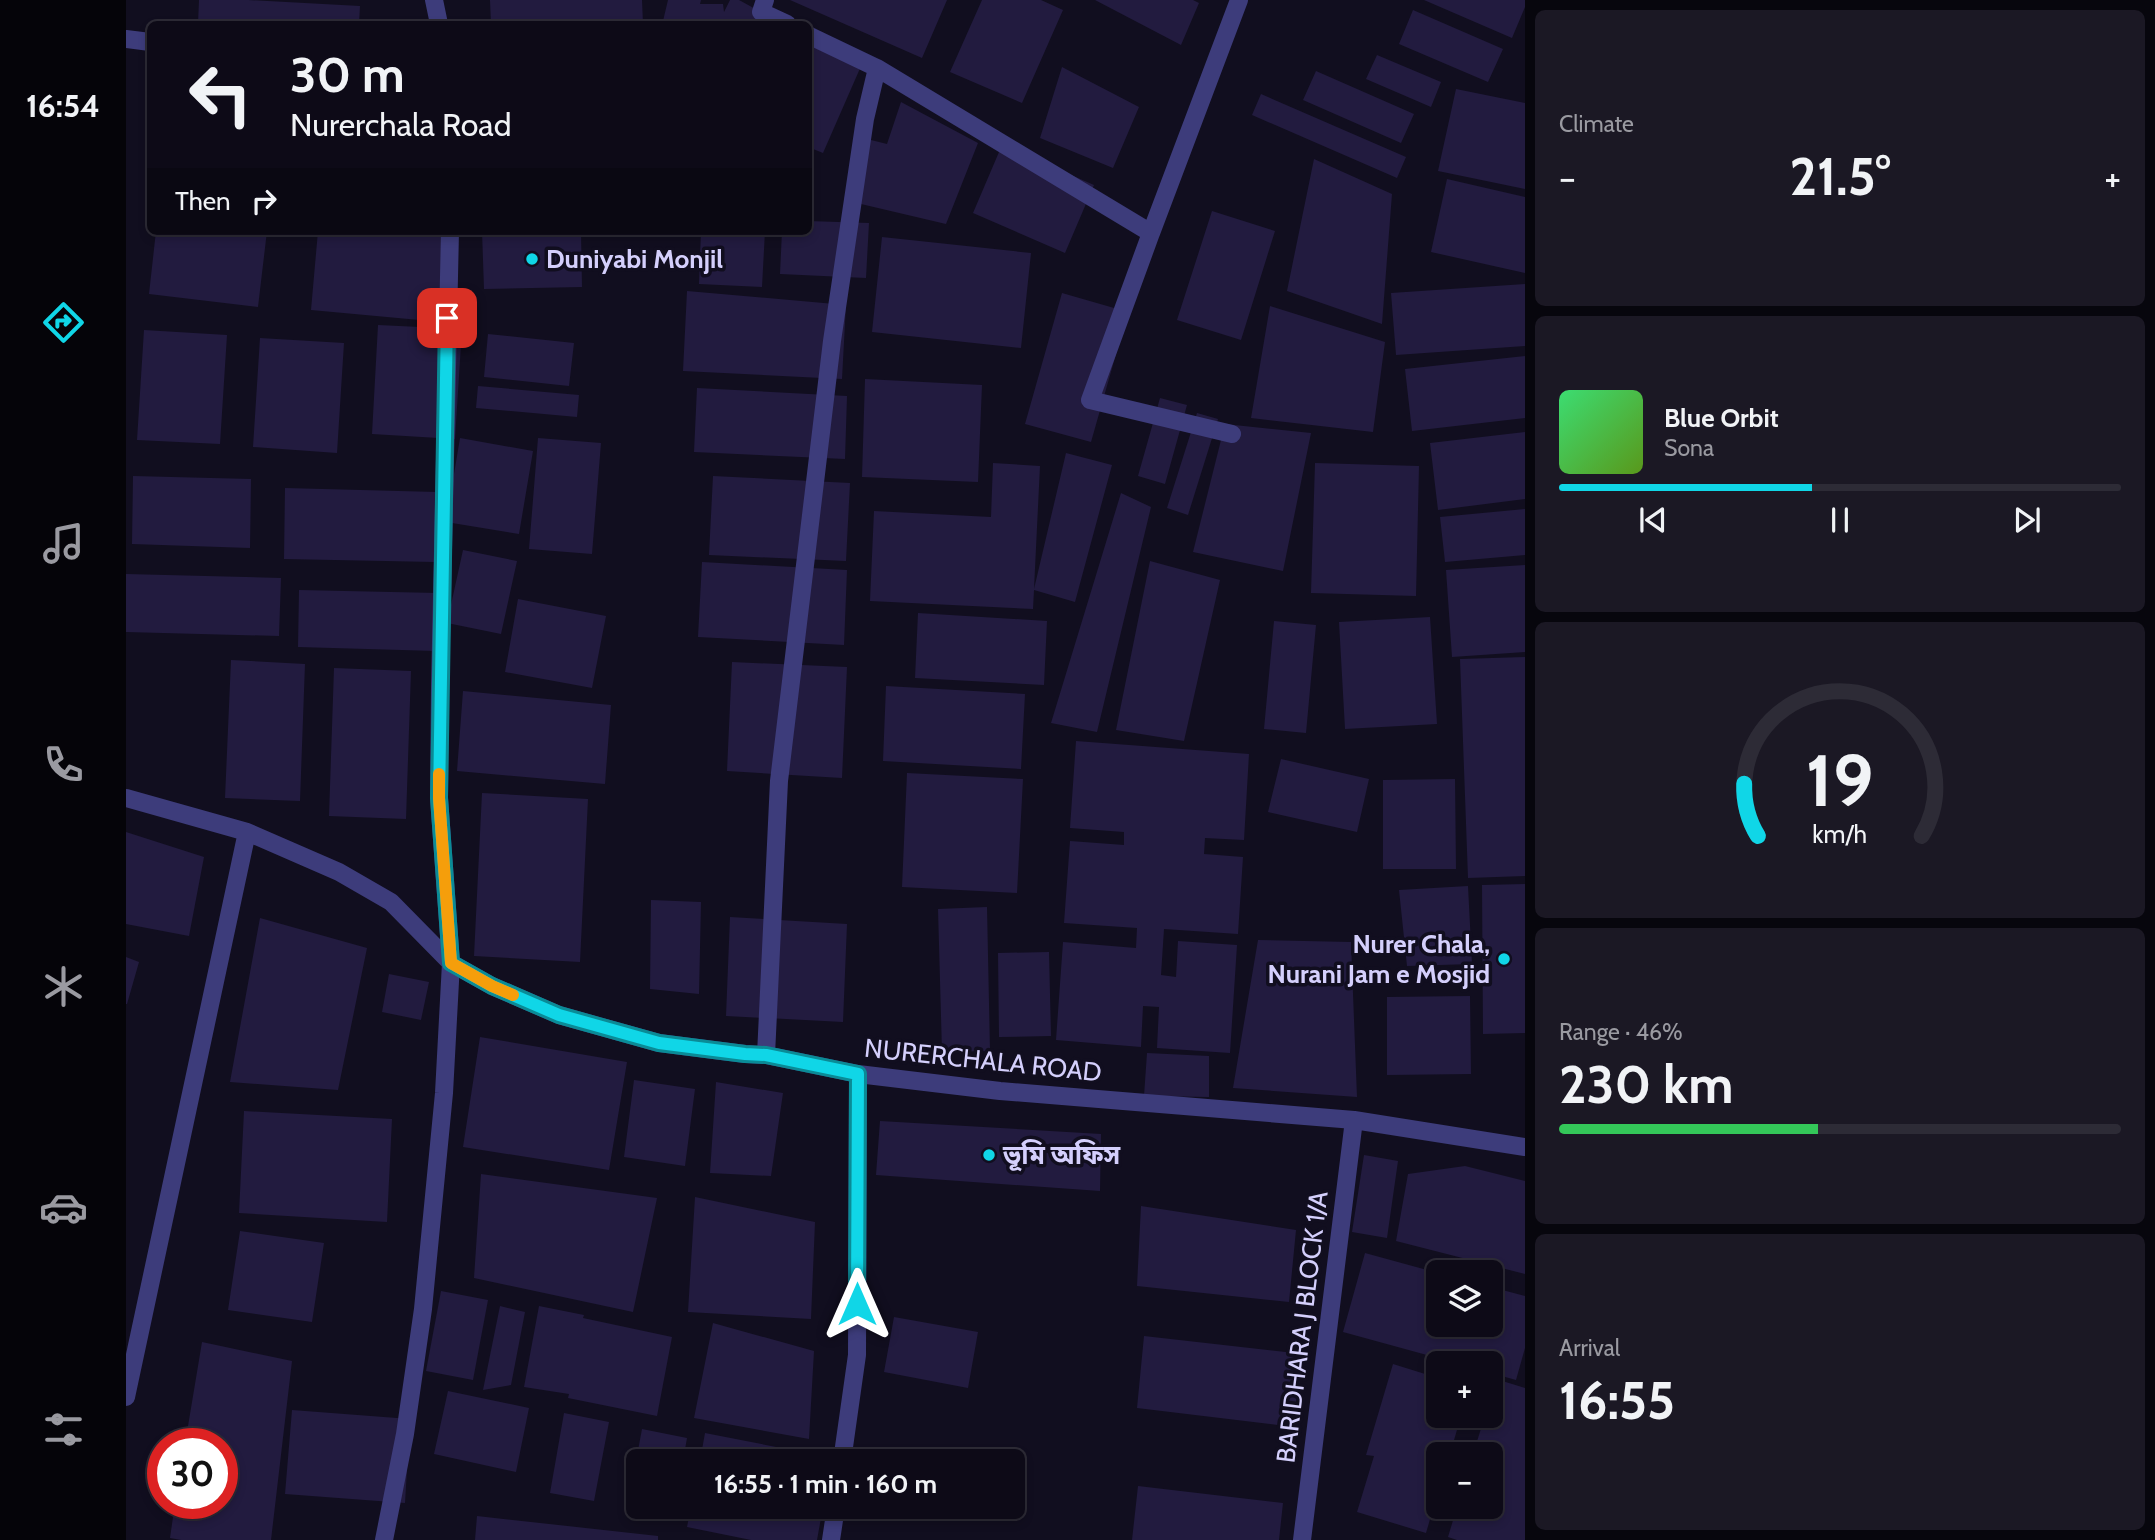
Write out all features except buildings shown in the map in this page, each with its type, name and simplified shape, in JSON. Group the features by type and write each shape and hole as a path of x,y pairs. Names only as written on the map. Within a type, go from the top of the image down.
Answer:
{"street":[{"path":"434,0 438,21"},
{"path":"765,0 761,12 780,21"},
{"path":"1232,434 1090,400 1239,0"},
{"path":"812,37 877,68 1151,233"},
{"path":"126,39 147,42"},
{"path":"766,1055 779,781 832,341 865,119 877,68"},
{"path":"384,1540 405,1434 423,1309 444,1093 451,963 439,798 450,235"},
{"name":"NURERCHALA ROAD","path":"126,798 247,832 339,872 391,902 451,963 492,986 559,1015 659,1043 766,1055 858,1074 1000,1091 1354,1120 1525,1147"},
{"path":"126,1397 247,832"},
{"path":"844,1449 857,1355 858,1074"},
{"name":"BARIDHARA J BLOCK 1/A","path":"1302,1540 1354,1120"},
{"path":"831,1540 834,1519"}],"slow traffic":[{"path":"439,774 451,963 513,995"}],"place":[{"name":"Duniyabi Monjil","path":"532,259"},
{"name":"Nurer Chala, Nurani Jam e Mosjid","path":"1504,959"},
{"name":"ভূমি অফিস","path":"989,1155"}],"route":[{"path":"447,318 439,798 451,963 492,986 559,1015 659,1043 766,1055 858,1074 857,1304"}]}
